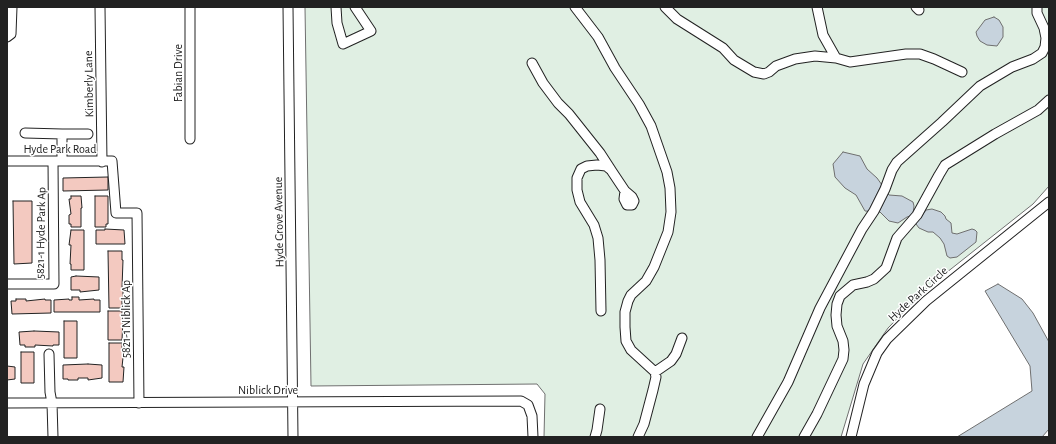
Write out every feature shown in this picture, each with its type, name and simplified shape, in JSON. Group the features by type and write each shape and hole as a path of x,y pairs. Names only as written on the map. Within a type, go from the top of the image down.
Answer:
{"street":[{"path":"7,37 11,34 12,7"},
{"name":"Kimberly Lane","path":"100,7 102,162"},
{"name":"Fabian Drive","path":"190,7 190,139"},
{"name":"Hyde Grove Avenue","path":"288,7 293,437"},
{"path":"336,7 337,23 343,44 371,31 355,7"},
{"path":"574,7 598,37 615,68 639,104 651,126 667,172 670,188 671,212 668,232 654,267 646,281 631,295 625,312 626,341 631,350 655,372 656,377 644,424 638,437"},
{"path":"664,7 677,19 723,48 734,60 754,72 764,74 776,66 795,59 815,56 836,58 850,62 886,56 920,54 962,72"},
{"path":"817,7 823,34 836,58"},
{"path":"756,437 788,382 820,308 885,189 892,170 897,162 948,118 980,86 1012,67 1034,59 1042,53 1045,47 1046,38 1037,13 1037,7"},
{"path":"532,64 543,83 600,153 625,191"},
{"path":"804,437 817,414 843,359 844,350 837,326 836,315 836,304 840,296 853,286 874,279 886,268 894,243 917,215 945,165 995,134 1038,110 1049,100"},
{"path":"25,133 88,134"},
{"path":"58,161 62,134"},
{"name":"Hyde Park Road","path":"7,161 112,161"},
{"name":"5821-1 Hyde Park Ap","path":"7,284 54,284 58,161"},
{"name":"5821-1 Niblick Ap","path":"112,161 116,213 137,213 139,403"},
{"path":"601,311 598,238 594,225 580,202 577,190 577,178 581,169 587,166 597,164 606,166 611,170"},
{"name":"Hyde Park Circle","path":"851,437 866,379 877,353 887,339 903,322 931,297 1049,202"},
{"path":"655,372 671,361 676,354 682,338"},
{"path":"49,354 53,437"},
{"name":"Niblick Drive","path":"7,403 521,401 528,405 532,416 532,437"},
{"path":"595,437 600,409"}],"green space":[{"path":"305,7 1049,7 1049,186 1033,204 927,288 888,328 863,364 841,437 544,437 545,394 537,384 311,386"}],"shaded area":[{"path":"994,17 999,20 1003,27 1003,37 997,46 987,45 980,41 976,32 985,20"},
{"path":"843,152 860,156 867,169 877,178 883,189 889,195 902,196 913,202 913,214 921,217 926,210 932,209 941,212 951,223 952,233 957,234 972,229 975,230 977,232 976,242 957,257 950,258 947,256 944,244 940,238 933,232 928,232 919,228 916,221 910,216 898,223 889,221 880,212 865,211 856,195 845,188 835,177 833,164"},
{"path":"998,284 1022,299 1033,313 1049,342 1049,429 1042,437 957,437 1032,391 1030,366 985,291"}],"building":[{"path":"108,177 108,190 63,191 63,178"},
{"path":"71,196 81,196 81,227 71,227 71,224 69,224 69,215 71,214 69,199 71,199"},
{"path":"95,196 108,196 108,224 106,224 106,227 95,227"},
{"path":"13,201 32,201 32,263 14,264"},
{"path":"71,230 84,230 84,270 71,270 71,245 69,245"},
{"path":"96,230 124,230 125,244 96,244"},
{"path":"108,251 122,251 122,308 109,308"},
{"path":"71,277 99,277 99,290 80,292 80,290 71,290"},
{"path":"72,297 79,297 79,300 100,300 100,312 54,312 54,300 72,300"},
{"path":"16,299 26,299 26,301 45,299 51,300 51,313 12,314 11,301 16,301"},
{"path":"108,311 122,311 122,340 108,340"},
{"path":"64,321 77,321 77,358 64,358"},
{"path":"19,332 59,332 59,345 35,345 35,347 25,347 25,345 20,345"},
{"path":"109,343 122,343 122,349 124,348 122,367 124,367 123,382 109,382"},
{"path":"21,352 34,352 34,383 21,383"},
{"path":"63,365 102,365 102,378 88,380 88,378 78,378 78,380 63,379"},
{"path":"7,366 15,367 15,379 7,380"}]}
